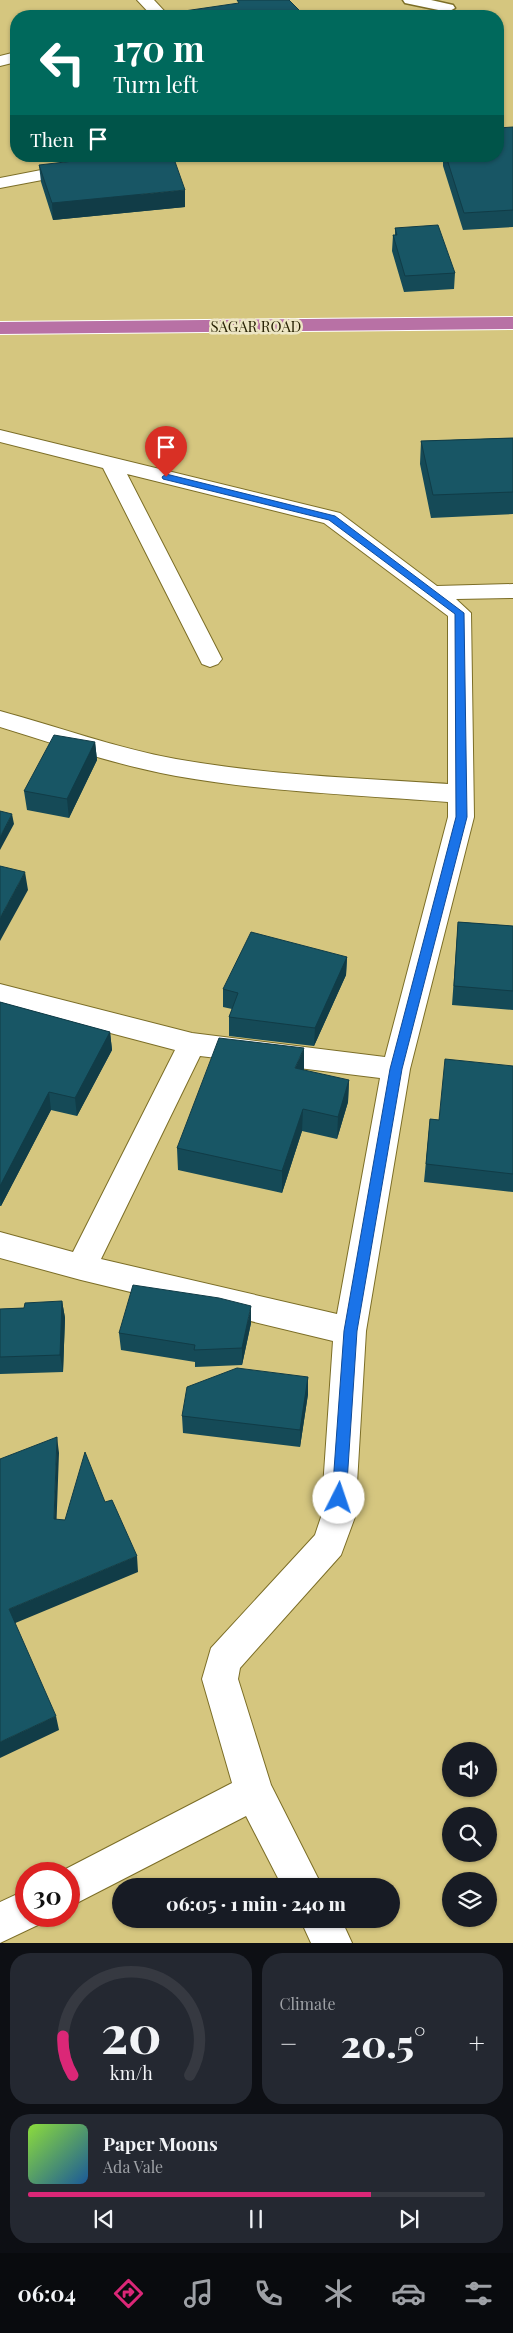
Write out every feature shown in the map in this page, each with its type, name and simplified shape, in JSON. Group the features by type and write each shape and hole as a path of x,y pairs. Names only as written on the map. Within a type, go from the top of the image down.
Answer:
{"highway":[{"name":"SAGAR ROAD","path":"0,328 513,323"}],"street":[{"path":"145,0 155,10"},
{"path":"0,182 109,162"},
{"path":"0,436 332,518 460,613 461,817 396,1069 350,1331 338,1517 329,1544 224,1660 220,1680 254,1792 299,1878"},
{"path":"111,463 210,659"},
{"path":"433,593 513,591"},
{"path":"0,719 135,759 193,770 247,777 461,794"},
{"path":"0,994 192,1044 396,1069"},
{"path":"81,1267 192,1044"},
{"path":"0,1245 81,1267 350,1331"},
{"path":"80,1882 254,1792"},
{"path":"0,1924 15,1916"},
{"path":"324,1928 332,1943"}],"lane":[{"path":"410,0 448,8"}],"building":[{"path":"237,0 289,0 299,10 191,10 239,3"},
{"path":"513,127 513,210 464,213 448,162 504,162 504,128"},
{"path":"65,162 175,162 185,190 52,203 39,165"},
{"path":"438,225 455,273 405,276 393,235 397,235 395,228"},
{"path":"513,438 513,492 433,495 421,441"},
{"path":"54,735 95,742 67,799 24,791"},
{"path":"0,811 12,814 0,837"},
{"path":"0,866 25,872 0,918"},
{"path":"458,922 513,926 513,991 454,986"},
{"path":"251,932 347,957 315,1028 229,1017 238,993 223,989"},
{"path":"0,1002 110,1032 75,1098 49,1092 0,1186"},
{"path":"219,1038 304,1048 295,1068 349,1080 338,1117 303,1109 282,1171 177,1148"},
{"path":"445,1059 513,1066 513,1174 426,1164 430,1119 439,1120"},
{"path":"133,1285 219,1298 251,1306 242,1348 194,1350 195,1345 119,1333"},
{"path":"62,1301 60,1355 0,1357 0,1309 24,1308 25,1303"},
{"path":"237,1368 308,1377 300,1430 182,1416 187,1387"},
{"path":"57,1437 54,1519 65,1520 85,1452 105,1502 112,1500 137,1556 9,1609 56,1716 0,1742 0,1459"}],"route":[{"path":"166,477 332,518 460,613 461,817 396,1069 350,1331 339,1498"}]}
